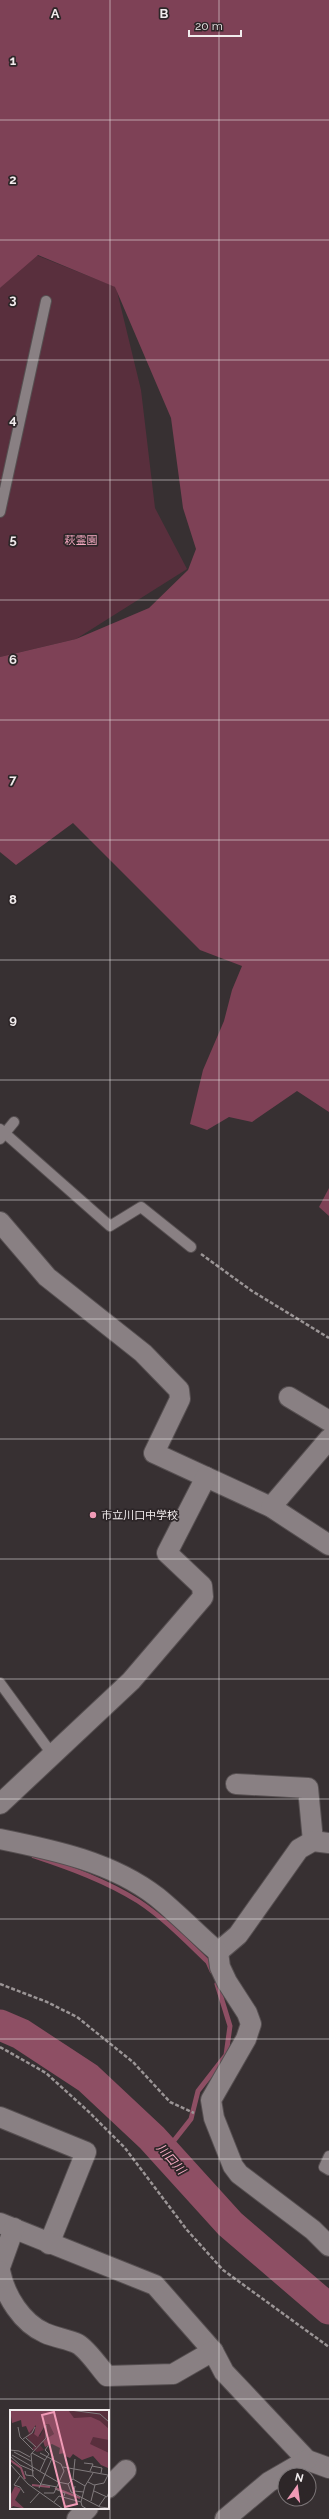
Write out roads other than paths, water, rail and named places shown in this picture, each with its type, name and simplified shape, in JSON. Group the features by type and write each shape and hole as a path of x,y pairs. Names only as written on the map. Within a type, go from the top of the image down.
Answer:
{"street":[{"path":"0,1222 47,1277 143,1353 179,1390 180,1398 154,1453 271,1507 329,1545"},
{"path":"289,1397 329,1421"},
{"path":"271,1507 329,1438"},
{"path":"0,1804 131,1681 203,1597 202,1586 167,1553 206,1477"},
{"path":"218,1952 238,1935 299,1849 321,1842 308,1788 236,1784"},
{"path":"0,1839 78,1858 101,1866 127,1879 156,1896 218,1952 224,1974 247,2013 251,2024 246,2039 211,2100 214,2118 233,2166 239,2174 313,2230 329,2246"},
{"path":"0,2117 86,2152 49,2244"},
{"path":"0,2267 7,2226 155,2286 213,2351 224,2372 307,2460 329,2468"},
{"path":"0,2271 2,2280 18,2312 32,2325 45,2333 79,2344 107,2376 173,2374 213,2351"},
{"path":"225,2519 269,2482 307,2460"},
{"path":"109,2487 126,2470"},
{"path":"77,2519 87,2509"}],"lane":[{"path":"0,512 46,301"},
{"path":"14,1122 1,1134 110,1226 141,1207 191,1247"},
{"path":"0,1683 52,1754"},
{"path":"329,2156 324,2167 329,2170"}],"waterway":[{"path":"34,1856 88,1876 113,1887 138,1901 166,1922 183,1938 208,1962 212,1971"},
{"path":"165,2152 191,2119 198,2091 226,2055 230,2026 217,1984"},
{"name":"川口川","path":"0,2025 21,2034 88,2078 152,2138 230,2224 329,2309"}],"place":[{"name":"市立川口中学校","path":"93,1515"}],"park label":[{"name":"萩霊園","path":"81,540"}]}
